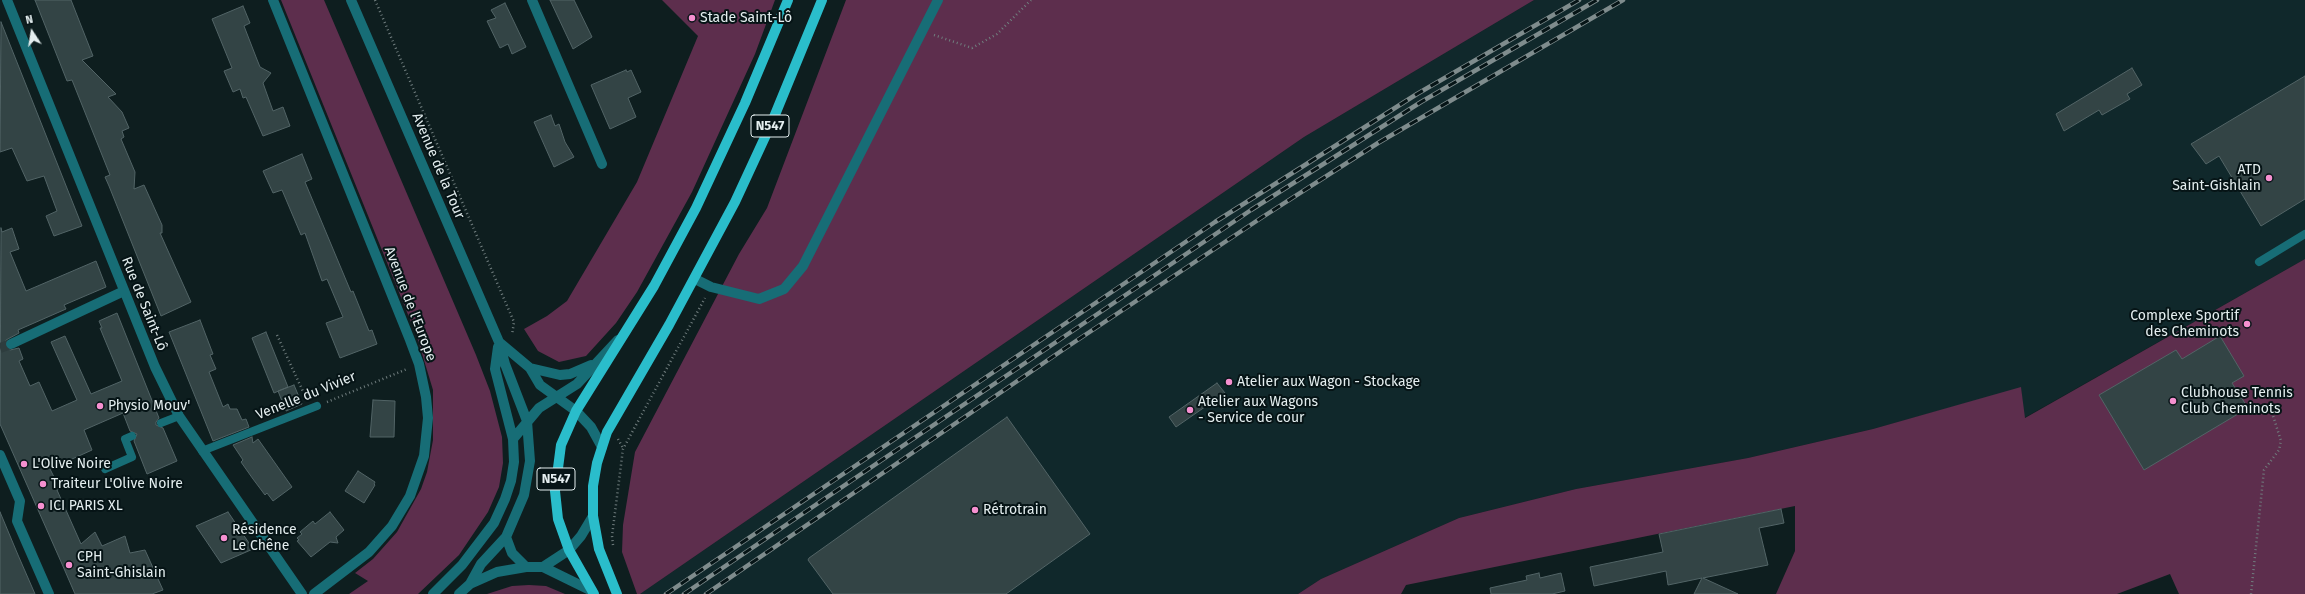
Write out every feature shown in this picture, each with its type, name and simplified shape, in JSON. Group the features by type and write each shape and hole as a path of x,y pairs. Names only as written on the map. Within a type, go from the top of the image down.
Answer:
{"main road":[{"name":"N547","path":"593,593 569,550 558,519 556,475 562,445 576,411 654,286 714,172 788,0"},
{"name":"N547","path":"617,594 599,549 593,516 593,486 602,447 614,419 695,278 735,202 772,122 822,0"}],"street":[{"name":"Rue de Saint-Lô","path":"7,0 155,367 179,416 202,452 302,594"},
{"name":"Avenue de l'Europe","path":"273,0 419,364 426,397 427,430 420,470 410,496 392,526 369,552 314,594"},
{"name":"Avenue de la Tour","path":"351,0 499,342 505,364 527,421 530,447 528,479 519,510 506,537 481,564 470,584"},
{"path":"532,0 602,164"},
{"path":"695,278 711,287 759,299 784,289 803,266 938,0"},
{"path":"11,344 124,291"},
{"path":"513,439 538,408 576,384 627,330"},
{"path":"433,594 466,560 500,511 510,481 514,462 513,439 495,369 499,342 530,368 540,385 559,396 576,411 591,428 602,447"},
{"path":"530,368 549,373 570,374 595,363"},
{"path":"0,455 20,501 17,521 49,594"},
{"path":"543,567 569,550 581,536 593,516"},
{"path":"506,537 512,553 526,567"},
{"path":"458,594 470,584 497,572 526,567 543,567 593,593"}],"lane":[{"path":"2259,262 2305,234"},
{"name":"Venelle du Vivier","path":"202,452 313,407"},
{"path":"161,423 179,416"},
{"path":"105,469 132,457 125,439 132,436"}],"path":[{"path":"374,0 514,322 510,350"},
{"path":"923,31 972,48 997,34 1031,0"},
{"path":"614,548 612,536 623,449 711,287"},
{"path":"277,335 313,407"},
{"name":"Venelle du Vivier","path":"313,407 419,364"},
{"path":"2252,594 2264,470 2279,450 2281,441 2270,406"}],"shaded area":[{"path":"281,0 324,0 476,355 490,391 502,437 503,463 499,487 488,512 459,555 418,594 349,594 368,581 355,573 373,559 397,532 421,489 427,472 433,440 433,390 417,337"},
{"path":"662,0 775,0 755,54 692,192 637,292 616,323 586,356 559,362 538,351 524,329 547,316 567,301 637,182 698,36"},
{"path":"846,0 1534,0 1304,137 640,594 637,594 622,552 623,525 635,452 739,254 767,208"},
{"path":"1534,0 2305,0 2305,259 2024,418 2021,388 1873,429 1748,458 1576,489 1459,518 1321,579 1298,594 640,594 1304,137"},
{"path":"2305,259 2305,594 2179,594 2170,574 2117,594 1776,594 1795,551 1795,506 1406,585 1401,594 1298,594 1321,579 1459,518 1576,489 1748,458 1873,429 2021,387 2025,418"},
{"path":"512,586 546,586 565,594 487,594"}],"building":[{"path":"35,0 71,0 93,56 82,60 116,94 108,97 122,112 129,128 122,131 124,137 121,139 135,172 134,189 144,185 162,225 162,233 160,233 191,302 161,316 105,177 110,175 72,80 67,81"},
{"path":"550,0 574,0 592,37 573,49"},
{"path":"505,3 526,47 512,54 508,44 500,48 487,21 496,18 491,10"},
{"path":"243,6 250,23 244,26 260,67 271,73 263,83 273,111 283,107 290,126 263,136 246,97 243,98 240,89 233,92 224,71 232,68 212,19"},
{"path":"1,22 82,226 54,236 46,216 57,211 44,176 27,181 12,148 0,152"},
{"path":"2132,68 2142,85 2127,94 2130,99 2102,115 2099,110 2064,131 2056,114"},
{"path":"626,70 627,72 631,70 641,92 628,98 636,117 610,129 591,85"},
{"name":"ATD Saint-Gishlain","path":"2305,76 2305,199 2261,226 2219,156 2206,164 2191,144"},
{"path":"551,115 555,126 559,124 565,142 574,157 554,167 534,122"},
{"path":"302,154 312,179 305,182 351,292 353,291 369,331 372,330 377,344 340,358 326,323 343,317 327,279 322,281 305,233 301,235 282,190 273,193 263,171"},
{"path":"1,228 2,232 12,228 19,249 10,252 26,291 96,261 106,287 64,305 66,309 18,330 19,333 6,340 5,346 10,350 19,348 23,359 19,361 30,386 39,382 52,411 77,400 51,342 65,336 91,394 122,381 100,328 102,328 99,321 117,313 159,418 156,425 163,428 177,461 147,474 134,441 137,434 130,431 123,413 84,430 92,450 50,469 60,489 57,490 81,544 95,532 102,546 125,536 130,553 145,550 163,590 152,594 75,594 0,424"},
{"path":"200,320 213,354 210,355 216,369 209,372 223,407 228,404 230,409 237,409 242,420 246,419 249,427 213,441 169,332"},
{"path":"266,332 288,387 274,393 252,338"},
{"name":"Clubhouse Tennis Club Cheminots","path":"2220,336 2244,376 2232,383 2248,408 2144,470 2099,395 2176,350 2182,359"},
{"name":"Atelier aux Wagons - Service de cour","path":"1217,383 1225,393 1176,427 1169,417"},
{"path":"294,385 302,404 286,411 278,391"},
{"path":"373,400 395,401 394,437 370,437"},
{"name":"Rétrotrain","path":"1007,417 1090,534 1006,594 833,594 808,560 809,558"},
{"path":"252,437 253,443 258,439 292,487 273,501 267,493 265,495 253,479 241,462 243,460 233,445"},
{"path":"358,471 375,482 375,485 364,503 345,491"},
{"path":"1781,509 1784,523 1759,528 1768,565 1703,578 1738,594 1694,594 1702,578 1668,585 1666,571 1594,586 1590,567 1663,552 1659,534"},
{"path":"0,512 18,555 35,594 0,594"},
{"name":"Résidence Le Chêne","path":"228,512 253,549 221,563 196,526"},
{"path":"330,512 344,530 336,537 338,543 330,542 311,557 297,541 299,540 297,538 302,534 300,532 313,521 315,524"},
{"path":"1539,573 1540,578 1561,573 1565,591 1552,594 1491,594 1490,588 1527,580 1526,576"}],"tunnel":[{"path":"0,348 11,344"}],"railway":[{"path":"666,594 1215,222 1417,94 1579,0"},
{"path":"684,594 1251,210 1421,102 1597,0"},
{"path":"706,594 1067,347 1261,218 1378,143 1623,0"}],"place":[{"name":"Stade Saint-Lô","path":"692,18"},
{"name":"ATD Saint-Gishlain","path":"2269,178"},
{"name":"Complexe Sportif des Cheminots","path":"2247,324"},
{"name":"Atelier aux Wagon - Stockage","path":"1229,382"},
{"name":"Clubhouse Tennis Club Cheminots","path":"2173,401"},
{"name":"Physio Mouv'","path":"100,406"},
{"name":"Atelier aux Wagons - Service de cour","path":"1190,410"},
{"name":"L'Olive Noire","path":"24,464"},
{"name":"Traiteur L'Olive Noire","path":"43,484"},
{"name":"ICI PARIS XL","path":"41,506"},
{"name":"Rétrotrain","path":"975,510"},
{"name":"Résidence Le Chêne","path":"224,538"},
{"name":"CPH Saint-Ghislain","path":"69,565"}]}
